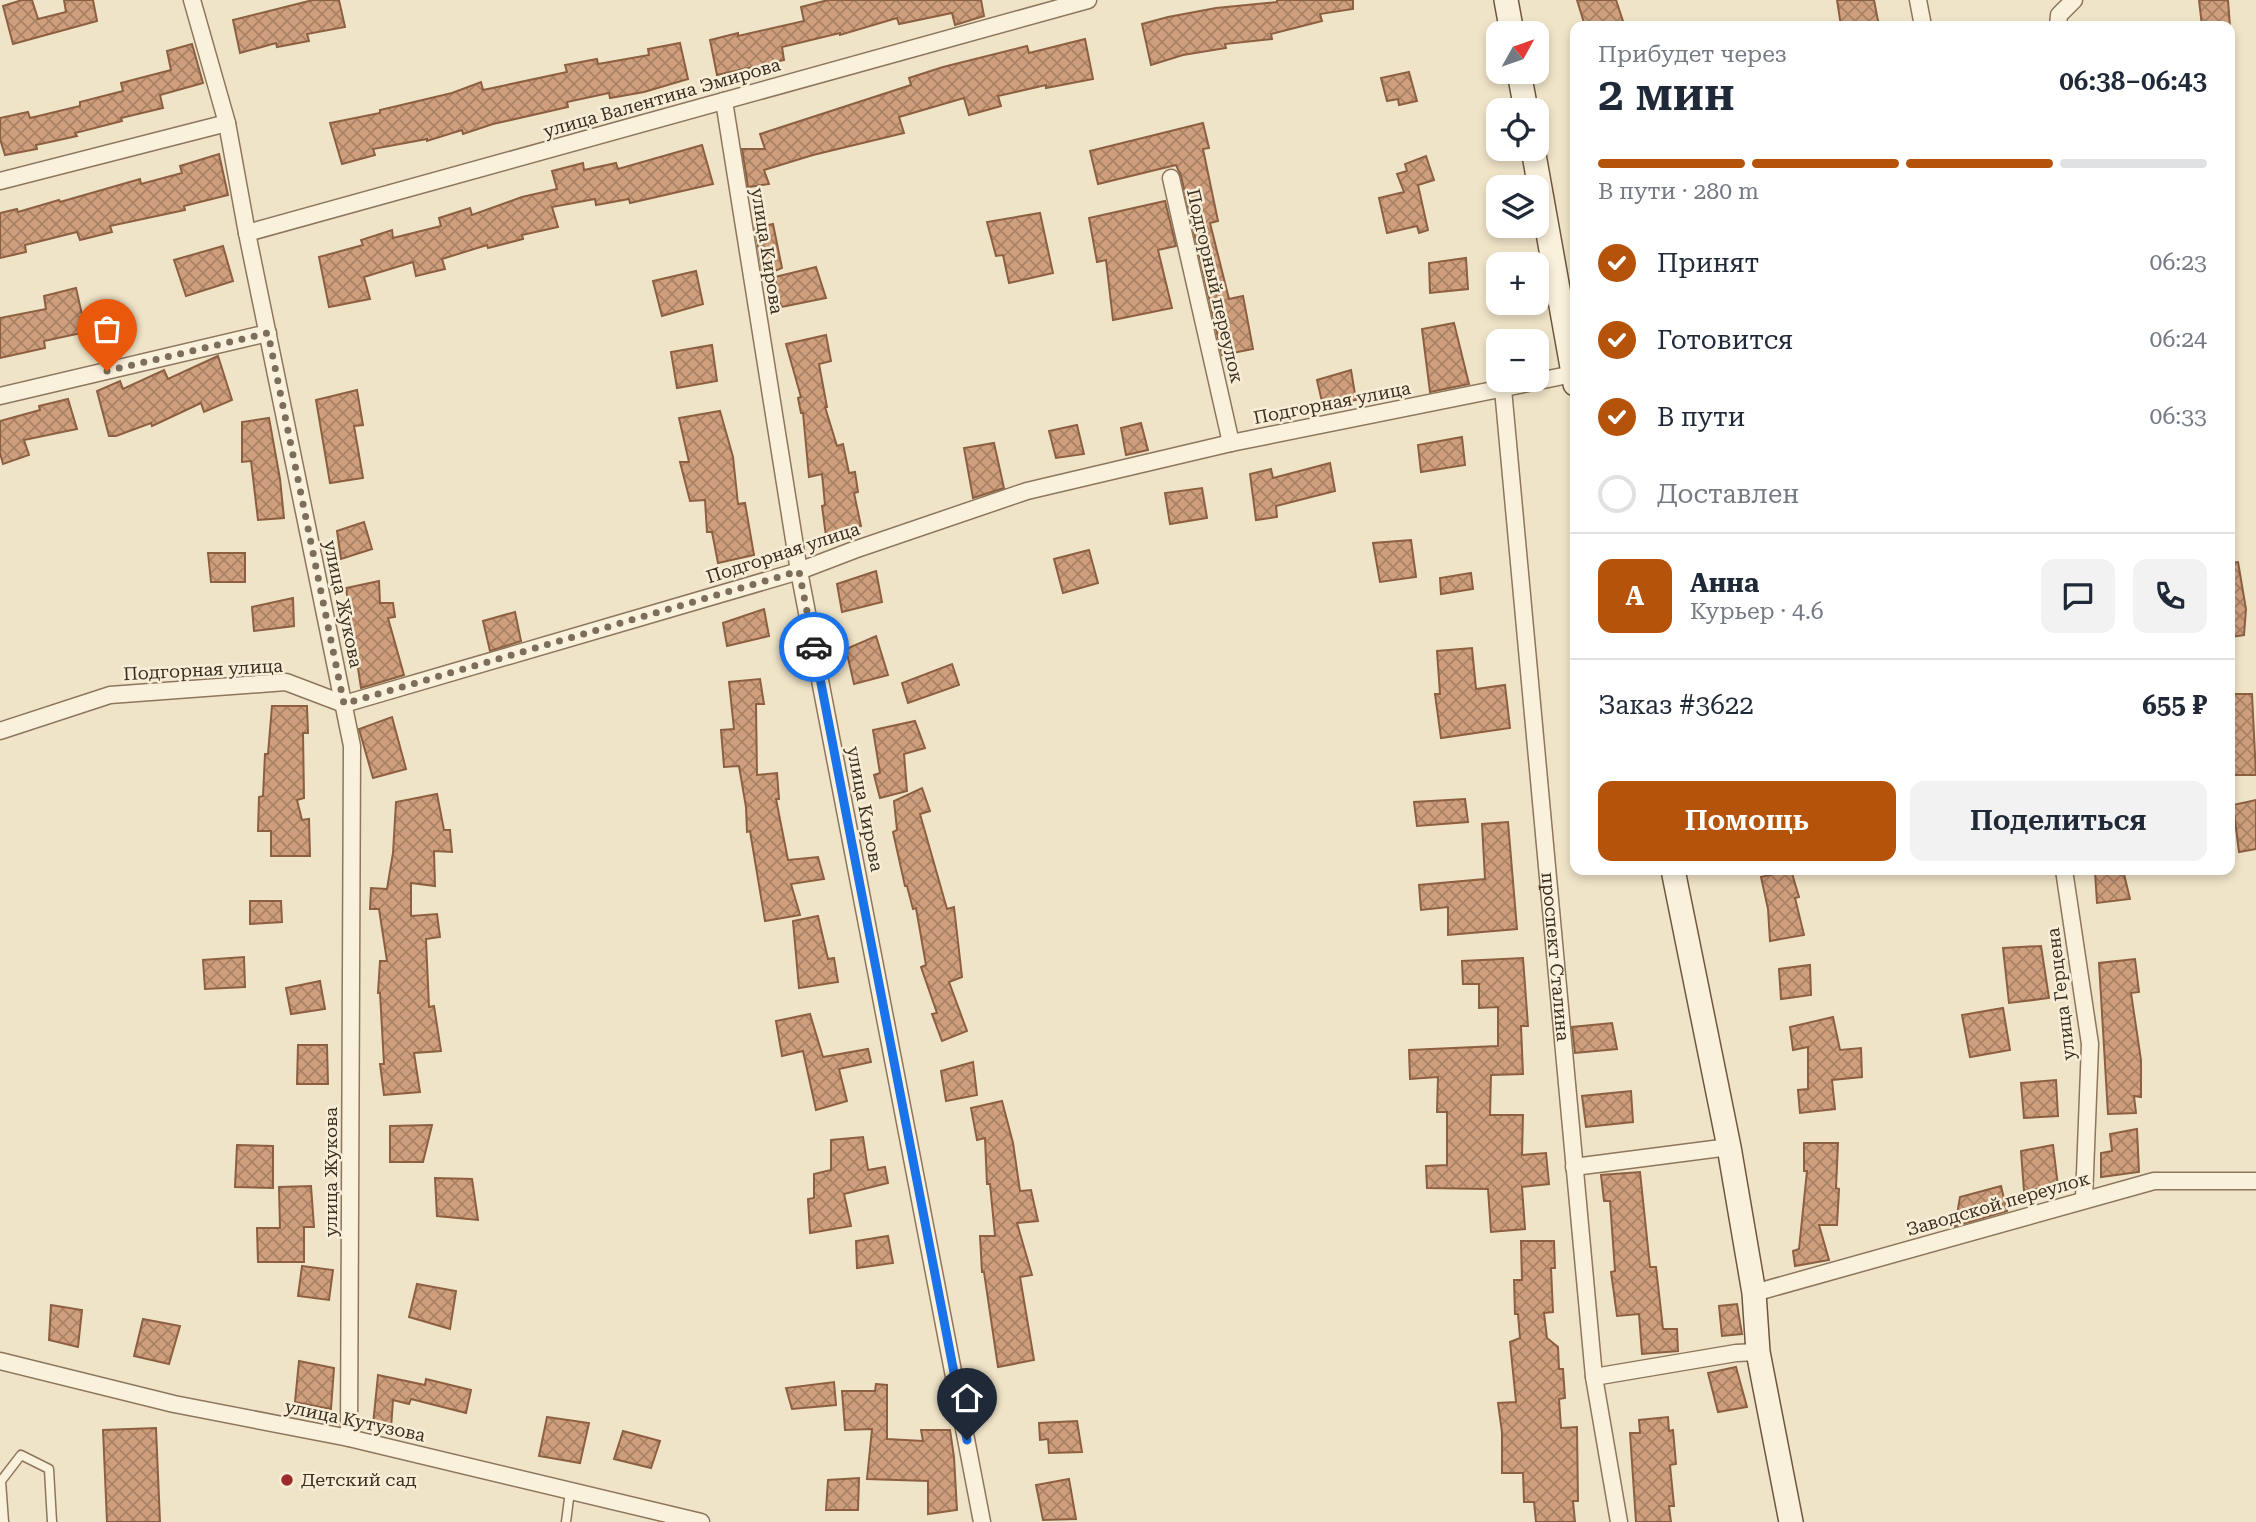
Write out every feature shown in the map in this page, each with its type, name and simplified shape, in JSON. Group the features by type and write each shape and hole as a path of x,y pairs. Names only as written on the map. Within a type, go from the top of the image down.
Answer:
{"street":[{"name":"улица Жукова","path":"192,0 228,123 247,233 352,746 349,1438"},
{"name":"улица Валентина Эмирова","path":"247,233 1087,0"},
{"path":"1506,0 1510,21"},
{"path":"1919,0 1922,21"},
{"path":"2059,21 2059,15 2074,0"},
{"name":"улица Кирова","path":"724,101 799,571 982,1522"},
{"path":"0,181 228,123"},
{"path":"1536,161 1568,303 1570,326"},
{"name":"Подгорный переулок","path":"1171,178 1231,443"},
{"path":"0,396 268,333"},
{"name":"Подгорная улица","path":"1549,379 1570,375"},
{"name":"Подгорная улица","path":"0,731 110,695 286,682 344,704 799,571 1027,491 1231,443 1488,392"},
{"name":"проспект Сталина","path":"1503,392 1594,1377 1619,1522"},
{"path":"1674,875 1730,1147 1754,1293 1758,1352 1791,1522"},
{"name":"улица Герцена","path":"2065,875 2090,1044 2084,1199"},
{"path":"1574,1167 1730,1147"},
{"name":"Заводской переулок","path":"1754,1293 2154,1181 2256,1181"},
{"path":"1594,1377 1736,1353 1758,1352"},
{"name":"улица Кутузова","path":"0,1361 174,1404 349,1438 701,1522"}],"lane":[{"path":"4,1522 1,1481 21,1455 49,1469 52,1522"},
{"path":"566,1522 570,1491"}],"building":[{"path":"32,0 38,19 66,12 64,0 93,0 97,21 13,44 3,6"},
{"path":"313,0 339,0 345,27 307,34 309,41 277,47 276,43 240,53 233,20"},
{"path":"828,0 981,0 984,16 955,25 952,13 899,24 897,18 840,35 782,47 784,60 717,75 710,40 804,21 801,7"},
{"path":"1277,0 1353,0 1353,9 1320,14 1322,21 1271,34 1272,39 1225,44 1226,48 1183,55 1151,65 1142,24 1216,8"},
{"path":"1577,0 1616,0 1623,21 1583,21"},
{"path":"1837,0 1874,0 1878,21 1840,21"},
{"path":"2199,0 2228,0 2230,21 2201,21"},
{"path":"1085,39 1093,79 1046,88 1046,85 998,96 1001,106 969,115 964,98 899,117 904,133 764,170 769,184 748,187 742,149 765,149 760,134 911,85 909,78 943,67 1027,46 1029,53"},
{"path":"680,43 688,79 644,92 610,98 609,93 567,102 568,107 493,124 463,134 462,130 427,141 373,149 375,155 342,164 330,123 380,113 380,110 452,93 481,82 483,90 567,72 565,65 597,59 598,64 649,55 648,49"},
{"path":"192,44 203,83 160,95 163,108 75,133 77,136 36,145 37,149 5,155 0,139 0,118 28,112 30,118 80,106 80,102 123,91 121,83 171,70 167,51"},
{"path":"1409,72 1417,101 1399,105 1398,99 1387,101 1381,78"},
{"path":"1203,123 1209,148 1203,149 1218,221 1210,223 1229,299 1243,296 1253,349 1222,355 1181,176 1176,165 1098,184 1090,151"},
{"path":"702,145 713,184 630,203 629,199 596,205 595,199 552,207 558,227 522,235 523,239 488,248 487,245 442,259 445,269 416,276 413,262 364,277 370,299 329,307 319,257 363,245 361,240 392,230 393,238 441,226 439,218 470,208 472,215 522,197 557,189 552,171 583,163 584,170 616,163 618,169"},
{"path":"219,154 228,195 184,206 185,210 110,226 112,232 80,240 77,232 25,245 26,252 0,258 0,213 17,209 18,212 59,200 60,202 140,179 141,184 182,173 180,166"},
{"path":"1426,156 1434,180 1418,185 1428,230 1419,233 1417,226 1387,233 1379,198 1404,192 1397,174 1407,171 1405,164"},
{"path":"1165,201 1176,246 1158,250 1172,308 1113,320 1106,260 1097,262 1089,218"},
{"path":"1040,213 1053,273 1009,283 1003,255 996,256 987,222"},
{"path":"773,224 782,268 763,276 755,228"},
{"path":"223,246 233,281 186,296 174,260"},
{"path":"1466,258 1468,289 1430,293 1429,263"},
{"path":"816,267 826,298 781,307 775,277"},
{"path":"696,271 703,304 662,316 653,281"},
{"path":"76,288 86,332 44,341 45,348 0,358 0,318 46,309 44,296"},
{"path":"1454,323 1469,384 1430,392 1422,329"},
{"path":"826,335 831,361 819,364 825,407 837,446 843,444 849,473 855,472 858,492 854,493 861,526 826,536 822,474 809,477 803,413 798,398 801,397 786,344"},
{"path":"712,345 717,381 677,388 671,352"},
{"path":"218,356 232,400 204,412 201,403 152,426 151,423 109,436 97,391 120,381 123,389 164,370 168,379"},
{"path":"1351,370 1356,400 1323,406 1317,380"},
{"path":"357,390 363,425 354,426 363,478 330,483 316,400"},
{"path":"68,399 77,429 24,440 29,455 3,464 0,453 0,421 40,410 39,406"},
{"path":"720,411 733,457 738,504 745,503 754,555 718,563 712,532 707,532 705,500 690,501 680,462 689,462 679,418"},
{"path":"269,418 284,518 258,520 251,461 242,462 242,422"},
{"path":"1141,423 1148,450 1126,455 1121,428"},
{"path":"1077,425 1084,454 1056,458 1049,431"},
{"path":"1462,437 1465,465 1421,472 1418,445"},
{"path":"994,443 1004,488 973,498 964,448"},
{"path":"1330,463 1335,491 1276,506 1277,517 1256,520 1250,474 1271,469 1273,478"},
{"path":"1202,488 1207,518 1170,524 1165,493"},
{"path":"364,522 372,549 341,559 337,531"},
{"path":"1411,540 1416,577 1380,582 1373,543"},
{"path":"1089,550 1098,583 1063,593 1054,559"},
{"path":"208,553 245,553 245,582 211,582"},
{"path":"2235,562 2238,562 2246,609 2244,635 2235,636"},
{"path":"876,571 882,602 842,612 837,584"},
{"path":"1471,573 1473,589 1441,594 1440,578"},
{"path":"379,581 380,603 393,603 395,617 388,618 404,675 361,688 346,588"},
{"path":"293,598 294,626 254,631 252,607"},
{"path":"764,609 769,636 727,646 723,623"},
{"path":"515,612 521,641 490,651 483,621"},
{"path":"876,636 888,675 854,684 846,649"},
{"path":"1472,648 1476,689 1505,685 1510,728 1441,738 1435,694 1440,694 1437,651"},
{"path":"952,664 959,685 908,703 902,683"},
{"path":"760,679 764,704 756,704 757,775 777,773 779,799 776,799 788,860 818,857 824,879 791,884 800,915 765,921 750,831 747,832 739,766 724,767 721,730 734,729 729,682"},
{"path":"2235,694 2252,694 2256,775 2235,775"},
{"path":"272,706 307,706 308,733 303,733 304,798 297,800 302,820 309,819 310,856 271,856 271,831 258,831 259,797 263,796 265,754 268,754"},
{"path":"392,717 406,769 373,778 359,729"},
{"path":"915,721 925,748 904,754 907,791 880,798 874,775 880,773 873,730"},
{"path":"922,788 930,811 920,814 947,909 954,907 962,977 949,982 967,1031 942,1041 932,1014 937,1013 921,967 926,965 916,908 913,909 905,886 893,832 897,830 894,801"},
{"path":"437,794 444,830 450,830 452,852 434,851 435,886 411,883 411,916 437,914 440,937 426,939 429,1007 434,1006 441,1051 414,1053 420,1092 384,1095 380,1064 384,1064 378,993 380,961 387,961 379,909 370,909 371,888 387,889 393,853 396,802"},
{"path":"1465,799 1468,822 1417,826 1414,802"},
{"path":"2256,800 2256,849 2239,852 2235,805"},
{"path":"1508,822 1517,929 1448,935 1448,907 1421,910 1419,885 1485,879 1482,824"},
{"path":"1792,875 1799,897 1795,898 1804,935 1770,941 1768,909 1761,877"},
{"path":"2095,875 2124,875 2130,899 2097,903"},
{"path":"250,901 281,901 282,922 250,924"},
{"path":"818,916 828,959 834,958 838,982 799,988 793,921"},
{"path":"2041,946 2049,998 2009,1003 2003,948"},
{"path":"244,957 245,987 205,989 203,960"},
{"path":"1523,958 1528,1026 1521,1026 1523,1074 1491,1075 1490,1115 1523,1115 1522,1155 1546,1153 1549,1184 1522,1187 1525,1229 1491,1232 1488,1189 1427,1188 1426,1166 1447,1165 1447,1112 1437,1112 1438,1077 1410,1079 1409,1050 1498,1046 1498,1007 1479,1008 1479,984 1463,984 1462,961"},
{"path":"2135,959 2139,992 2131,993 2141,1060 2141,1097 2134,1096 2136,1113 2108,1114 2099,963"},
{"path":"1810,965 1811,995 1781,999 1779,969"},
{"path":"320,981 325,1009 291,1014 286,988"},
{"path":"2003,1008 2010,1050 1970,1057 1962,1015"},
{"path":"810,1014 823,1057 868,1049 871,1062 839,1069 847,1101 816,1110 803,1051 782,1056 776,1021"},
{"path":"1833,1017 1840,1050 1861,1048 1862,1077 1832,1080 1835,1109 1800,1113 1798,1090 1808,1089 1808,1047 1793,1050 1790,1027"},
{"path":"1612,1023 1617,1049 1575,1053 1572,1027"},
{"path":"298,1045 327,1045 328,1084 297,1084"},
{"path":"973,1062 977,1095 946,1101 941,1071"},
{"path":"2056,1080 2058,1116 2024,1118 2021,1083"},
{"path":"1631,1091 1633,1122 1586,1127 1582,1096"},
{"path":"1002,1101 1013,1143 1020,1191 1031,1190 1038,1221 1017,1223 1032,1275 1020,1277 1034,1360 998,1367 982,1272 980,1236 995,1236 990,1184 987,1184 985,1138 977,1140 971,1108"},
{"path":"432,1125 423,1162 390,1162 390,1126"},
{"path":"2137,1129 2139,1172 2101,1177 2101,1153 2112,1151 2110,1134"},
{"path":"863,1137 868,1170 885,1167 888,1183 844,1194 851,1226 810,1233 808,1199 814,1198 814,1174 831,1170 831,1140"},
{"path":"1804,1143 1838,1143 1837,1225 1819,1225 1829,1260 1795,1266 1793,1251 1799,1249 1807,1171 1804,1171"},
{"path":"237,1145 273,1146 273,1188 235,1187"},
{"path":"2053,1145 2058,1186 2024,1191 2021,1151"},
{"path":"1640,1172 1650,1267 1656,1267 1663,1329 1677,1329 1678,1351 1642,1354 1639,1314 1617,1316 1611,1272 1615,1271 1610,1201 1604,1201 1601,1175"},
{"path":"435,1178 472,1179 478,1220 437,1216"},
{"path":"311,1186 314,1227 304,1227 304,1262 258,1262 257,1228 280,1228 279,1187"},
{"path":"2001,1186 2007,1211 1955,1226 1960,1197"},
{"path":"888,1236 893,1263 857,1268 856,1241"},
{"path":"1521,1241 1554,1241 1555,1268 1551,1268 1553,1312 1544,1313 1547,1338 1558,1347 1559,1369 1563,1369 1565,1398 1559,1399 1561,1428 1577,1427 1578,1501 1573,1501 1575,1522 1536,1522 1534,1502 1524,1502 1523,1473 1502,1473 1502,1432 1498,1403 1516,1402 1510,1342 1520,1338 1518,1314 1515,1314 1514,1280 1522,1280"},
{"path":"302,1266 333,1270 329,1300 298,1296"},
{"path":"417,1284 456,1291 450,1329 409,1317"},
{"path":"1737,1304 1742,1334 1722,1336 1719,1306"},
{"path":"51,1305 82,1310 78,1347 49,1340"},
{"path":"143,1319 180,1326 169,1364 134,1356"},
{"path":"299,1361 334,1368 331,1409 295,1402"},
{"path":"1736,1367 1747,1407 1718,1412 1708,1373"},
{"path":"378,1375 425,1385 426,1379 471,1390 466,1413 411,1399 409,1404 393,1400 391,1429 373,1425"},
{"path":"834,1382 836,1405 792,1409 786,1388"},
{"path":"876,1384 887,1385 887,1439 923,1441 921,1430 950,1430 957,1510 928,1514 928,1481 867,1479 872,1429 845,1430 842,1391 875,1391"},
{"path":"547,1417 589,1423 580,1463 539,1456"},
{"path":"1668,1417 1669,1431 1673,1430 1676,1464 1670,1465 1674,1506 1669,1506 1671,1522 1636,1522 1630,1433 1640,1433 1639,1420"},
{"path":"1077,1421 1082,1452 1049,1453 1048,1439 1040,1440 1039,1423"},
{"path":"156,1428 160,1522 107,1522 103,1430"},
{"path":"623,1431 660,1441 651,1468 614,1459"},
{"path":"859,1478 858,1510 826,1510 828,1480"},
{"path":"1069,1479 1076,1519 1043,1520 1036,1485"}],"way so far":[{"path":"107,371 268,333 344,704 799,571 814,647"}],"place":[{"name":"Детский сад","path":"287,1480"}],"route":[{"path":"814,647 967,1440"}]}
